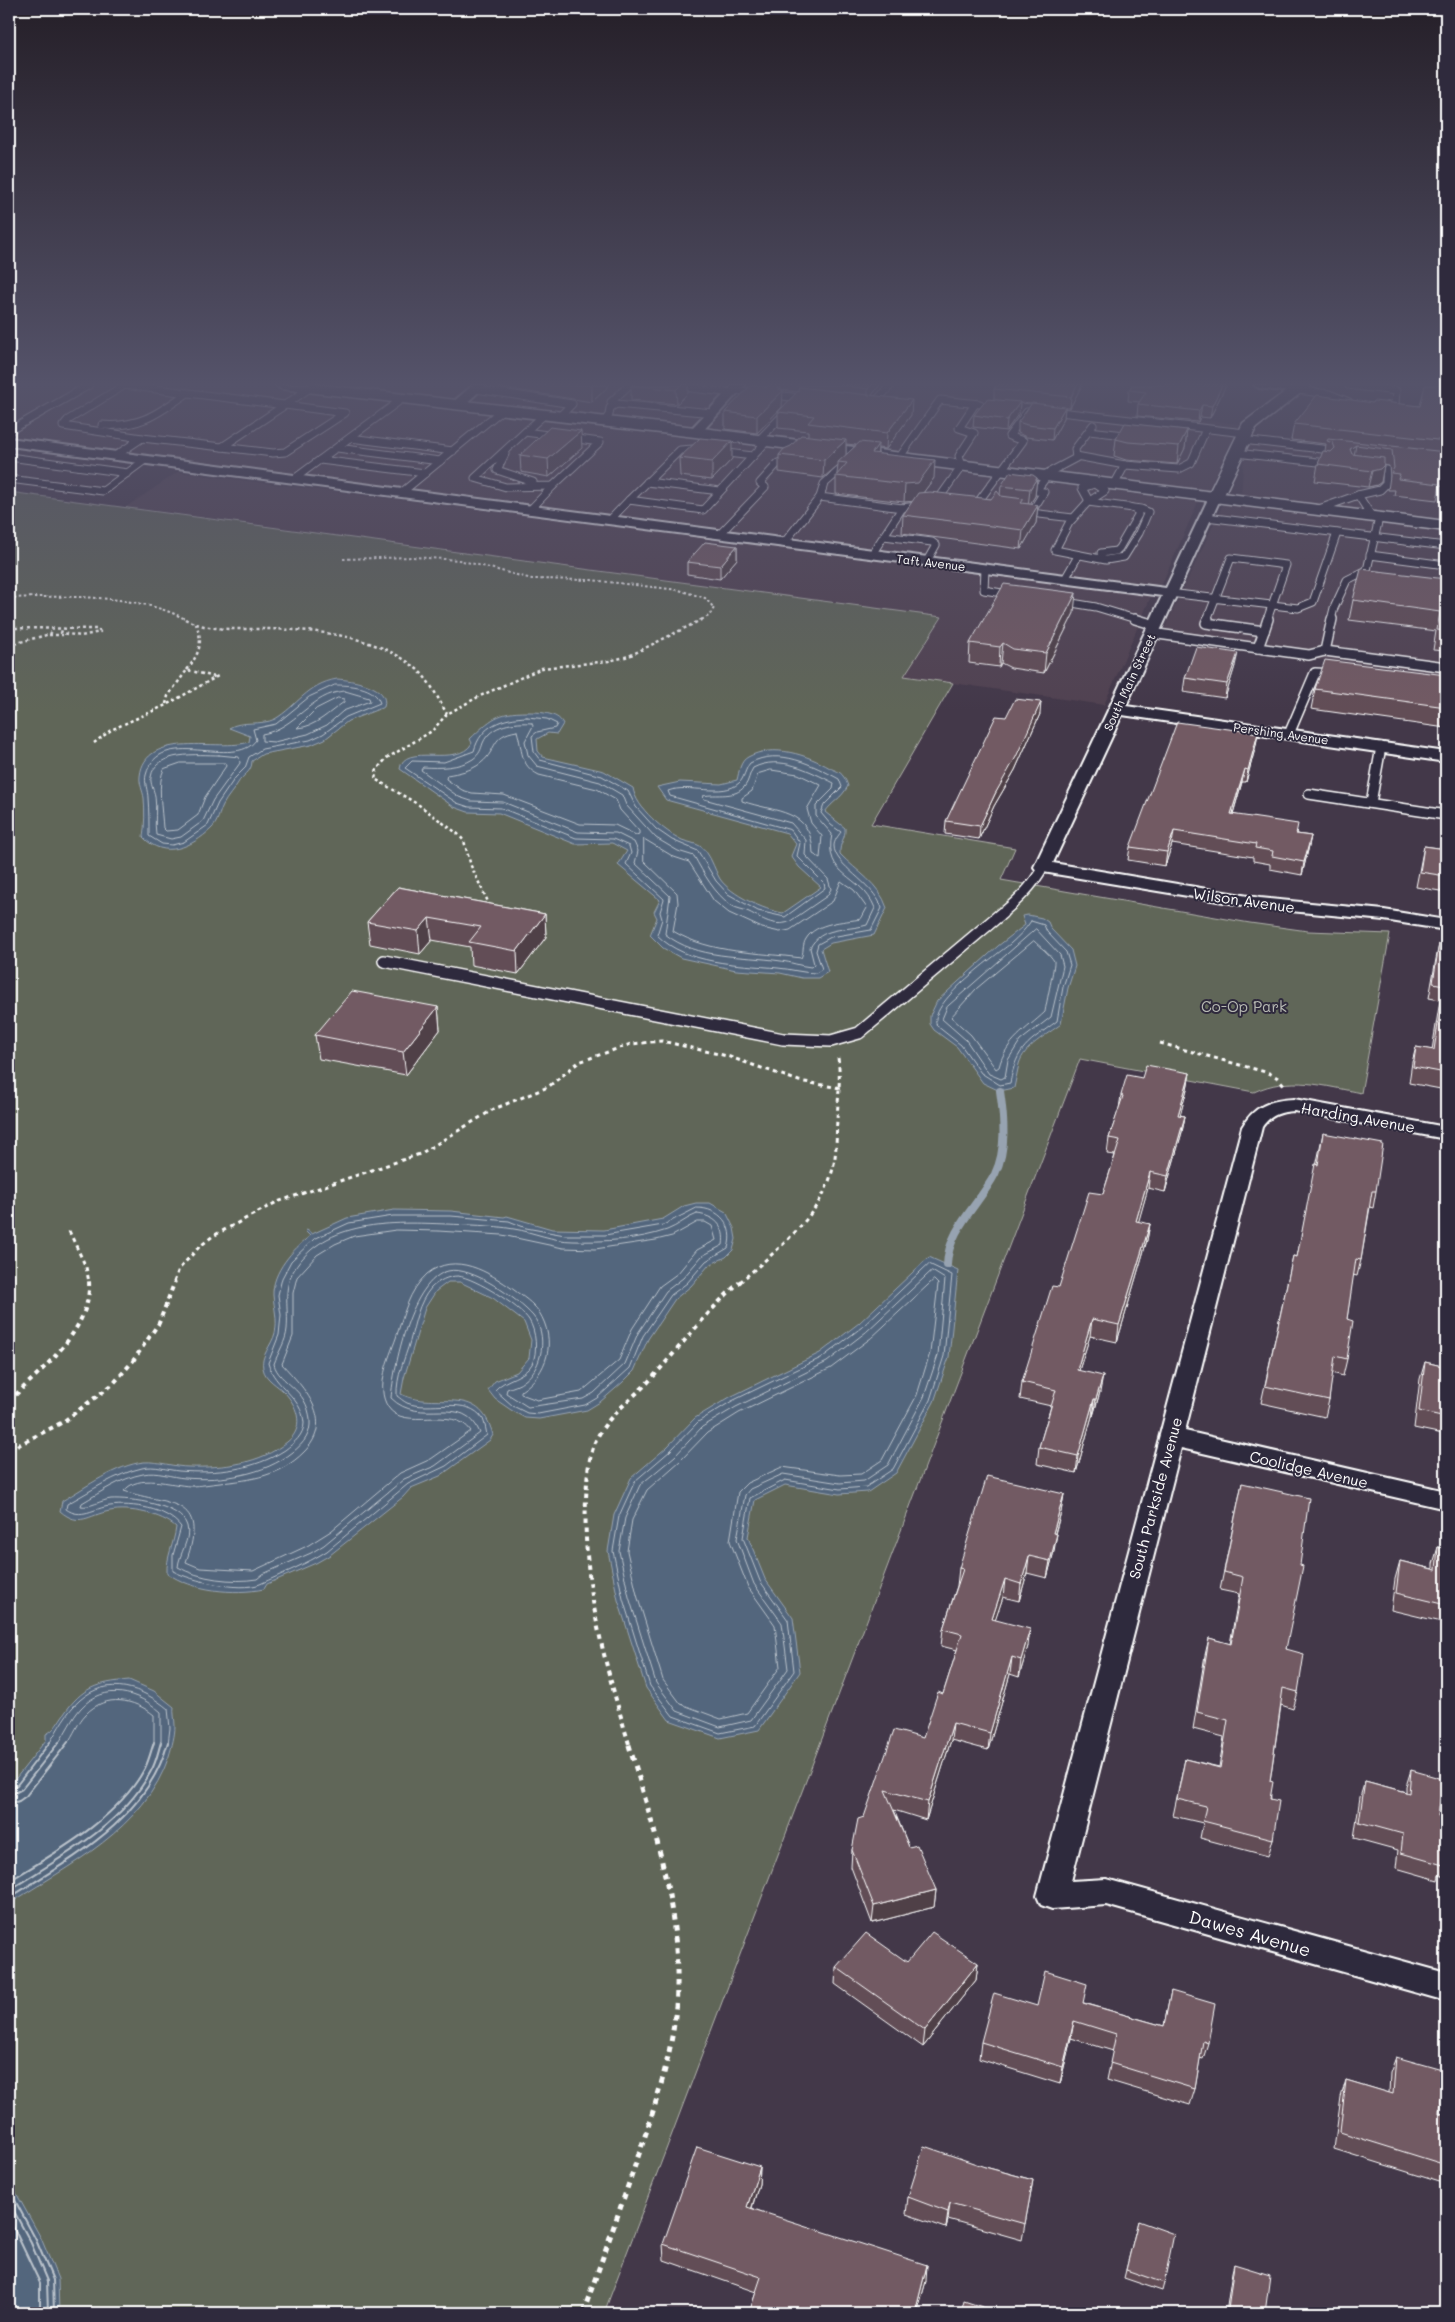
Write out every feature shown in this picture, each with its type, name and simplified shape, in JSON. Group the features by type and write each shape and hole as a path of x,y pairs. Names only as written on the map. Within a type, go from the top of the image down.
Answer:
{"main road":[{"path":"1184,493 1446,526"},
{"path":"1215,497 1217,493"}],"street":[{"name":"Taft Avenue","path":"404,493 1169,593"},
{"name":"South Main Street","path":"1043,866 1215,497"},
{"name":"Pershing Avenue","path":"1116,709 1446,757"},
{"name":"Wilson Avenue","path":"1043,866 1260,904 1384,915 1446,925"},
{"name":"Harding Avenue","path":"1276,1107 1312,1108 1446,1133"},
{"name":"South Parkside Avenue","path":"1052,1896 1252,1127 1261,1113 1276,1107"},
{"name":"Coolidge Avenue","path":"1171,1437 1446,1500"},
{"name":"Dawes Avenue","path":"1052,1896 1106,1892 1446,1987"}],"lane":[{"path":"530,510 546,493"},
{"path":"610,520 636,493"},
{"path":"629,500 703,510 719,493"},
{"path":"720,534 759,493"},
{"path":"934,504 942,493"},
{"path":"967,508 975,509 985,493"},
{"path":"1043,493 1027,512 1073,518"},
{"path":"1084,493 1087,501"},
{"path":"1087,501 1129,506 1148,512 1127,554 1113,560 1078,556 1055,550 1073,518 1087,501 1101,493"},
{"path":"1316,510 1365,493"},
{"path":"1325,651 1334,608 1347,580 1367,570 1374,538 1375,517 1358,495"},
{"path":"784,542 820,496 902,508 934,504 942,505"},
{"path":"1058,544 1087,551 1116,551 1138,515 1138,512 1129,506"},
{"path":"872,554 902,508"},
{"path":"1206,516 1446,546"},
{"path":"1169,593 1298,608 1314,602 1337,533"},
{"path":"884,536 932,542 936,545 927,561"},
{"path":"1370,555 1446,565"},
{"path":"1065,579 1078,556"},
{"path":"1258,648 1286,565 1231,558 1206,623 1264,630"},
{"path":"985,569 984,590 1022,596"},
{"path":"1359,574 1369,575"},
{"path":"1050,600 1096,606 1153,630 1258,648 1309,655 1325,651 1446,667"},
{"path":"1289,734 1315,673 1344,675"},
{"path":"1371,804 1381,747"},
{"path":"1309,794 1446,815"},
{"path":"384,961 783,1039 831,1041 859,1033 1022,896 1036,880 1043,866"}],"path":[{"path":"343,559 413,557 459,560 532,578 585,580 679,590 698,596 713,605 714,608 709,616 636,654 609,661 542,668 503,685 447,714 432,731 387,758 377,769 375,779 419,805 458,834 464,841 472,866 491,908"},
{"path":"9,598 66,596 109,600 170,611 196,624 213,627 303,630 374,646 399,656 419,671 433,689 447,714"},
{"path":"166,705 168,696 202,646 202,638 196,624"},
{"path":"9,628 93,629 100,631 90,635 44,635"},
{"path":"9,645 50,634 53,630"},
{"path":"55,635 58,630"},
{"path":"62,630 61,633 66,635"},
{"path":"94,743 111,730 166,705 216,677 187,670"},
{"path":"583,2313 627,2190 667,2065 674,2028 677,1967 671,1914 655,1834 609,1672 592,1600 585,1546 588,1473 594,1443 607,1422 660,1370 694,1327 714,1306 788,1238 822,1195 830,1179 835,1162 840,1088 840,1069 831,1041"},
{"path":"9,1450 63,1422 112,1384 133,1361 159,1323 179,1269 199,1247 213,1236 277,1202 420,1154 494,1110 548,1086 579,1062 631,1044 662,1042 727,1056 799,1080 840,1088"},
{"path":"1160,1043 1269,1073 1278,1078 1285,1087 1276,1107"},
{"path":"9,1401 65,1343 83,1315 90,1292 88,1272 68,1231"}],"shaded area":[{"path":"146,493 349,493 1152,594 1104,705 904,676 941,617 126,507"},
{"path":"430,493 1130,493 1198,502 1161,586"},
{"path":"1241,493 1446,493 1446,521 1241,496"},
{"path":"1223,504 1446,531 1446,677 1160,638"}],"green space":[{"name":"Co-Op Park","path":"9,493 942,617 904,676 953,683 871,824 1015,848 1001,880 1250,923 1308,931 1390,934 1361,1093 1321,1085 1294,1083 1280,1084 1254,1092 1080,1059 604,2313 9,2313"}],"water":[{"path":"337,679 360,683 376,689 385,700 384,707 348,721 325,739 311,745 263,754 252,761 249,771 240,780 225,802 213,827 187,846 169,849 160,848 151,844 143,837 144,803 140,776 145,761 155,752 169,747 186,745 249,742 250,736 229,728 239,724 275,719 310,690"},
{"path":"527,712 552,715 557,717 563,724 557,734 548,733 537,739 538,751 543,757 604,771 633,788 639,803 659,825 682,840 698,845 703,849 709,856 720,879 732,891 767,909 783,913 821,887 799,867 791,856 796,844 787,833 666,800 657,787 680,782 721,784 737,780 740,767 745,759 768,751 790,752 801,755 839,772 848,786 843,794 825,812 845,828 840,854 867,878 879,892 887,908 874,935 831,943 821,949 828,972 818,978 802,978 780,973 736,970 681,958 663,948 650,935 657,918 654,912 660,900 618,865 627,851 612,843 575,844 499,813 468,812 454,807 400,769 403,761 411,757 455,754 465,750 472,743 470,739 495,718 508,713"},
{"path":"1028,915 1042,918 1048,922 1051,929 1071,950 1075,966 1068,988 1061,1024 1037,1041 1026,1052 1019,1064 1014,1088 1000,1091 983,1083 957,1047 934,1030 930,1024 930,1016 937,1001 998,946 1025,925 1022,916"},
{"path":"696,1203 710,1203 726,1212 734,1228 736,1239 733,1250 726,1257 709,1265 691,1286 675,1299 648,1339 634,1371 600,1402 587,1410 539,1419 525,1418 495,1399 488,1390 495,1381 517,1372 529,1358 531,1340 524,1322 493,1298 460,1282 448,1282 436,1291 425,1308 401,1394 414,1399 467,1403 478,1408 486,1418 493,1435 490,1440 440,1476 411,1488 403,1497 330,1555 267,1584 264,1589 240,1592 201,1588 188,1584 167,1573 176,1527 162,1518 136,1511 118,1510 79,1520 73,1519 60,1511 62,1501 123,1467 144,1462 189,1467 215,1467 241,1463 265,1455 292,1437 298,1425 294,1405 285,1393 266,1376 263,1368 263,1359 274,1337 276,1328 273,1295 276,1278 291,1254 310,1236 305,1231 307,1230 312,1234 347,1218 394,1210 451,1211 507,1216 552,1229 604,1230 663,1219 684,1206"},
{"path":"929,1257 958,1270 949,1357 934,1402 896,1473 868,1492 839,1494 785,1485 755,1500 748,1537 765,1579 793,1618 800,1672 759,1730 720,1738 669,1720 646,1688 618,1600 608,1551 614,1515 631,1478 667,1447 695,1418 730,1397 820,1353 859,1323"},
{"path":"129,1680 154,1691 174,1707 175,1726 173,1741 158,1782 124,1825 80,1859 9,1904 9,1787 46,1740 46,1734 54,1728 77,1698 84,1692 99,1685"},
{"path":"9,2180 41,2238 58,2279 59,2313 9,2313"}],"building":[{"path":"918,493 942,493 991,499 995,493 999,493 1001,496 1024,499 1021,503 1038,505 1023,530 903,515"},
{"path":"705,542 737,546 720,566 687,562"},
{"path":"1361,569 1446,579 1446,631 1437,630 1440,612 1353,600"},
{"path":"1004,584 1076,593 1046,653 1013,649 1003,643 1000,647 970,643"},
{"path":"1196,647 1238,653 1227,684 1185,678"},
{"path":"1325,660 1446,675 1446,707 1315,689"},
{"path":"1015,699 1041,702 1016,757 995,794 980,826 946,821 996,716 1006,717"},
{"path":"1177,722 1258,733 1248,770 1245,769 1231,814 1298,824 1296,834 1311,836 1304,862 1272,856 1273,851 1255,848 1256,844 1174,831 1167,852 1130,847"},
{"path":"1424,846 1446,849 1446,876 1420,872"},
{"path":"398,887 545,914 517,951 469,942 481,927 429,918 418,931 367,922"},
{"path":"1439,944 1446,945 1446,1073 1413,1067 1416,1047 1434,1050 1444,985 1433,983"},
{"path":"352,991 438,1007 403,1052 315,1035"},
{"path":"1146,1065 1190,1073 1178,1115 1185,1116 1168,1176 1150,1172 1136,1221 1150,1224 1119,1325 1092,1319 1077,1370 1103,1376 1096,1399 1094,1399 1078,1456 1039,1447 1056,1390 1022,1382 1052,1286 1059,1287 1089,1192 1103,1194 1120,1140 1109,1138 1123,1096 1121,1095 1127,1075 1142,1078"},
{"path":"1323,1133 1383,1144 1376,1191 1372,1191 1361,1260 1356,1259 1347,1319 1353,1321 1347,1359 1335,1356 1329,1400 1265,1386 1293,1256 1297,1257 1315,1164 1318,1165"},
{"path":"1425,1362 1446,1367 1446,1417 1419,1411"},
{"path":"987,1476 1064,1494 1053,1533 1057,1534 1050,1561 1029,1556 1021,1584 1005,1579 992,1619 1030,1629 1021,1660 1012,1657 990,1733 953,1723 928,1802 885,1790 909,1847 917,1845 936,1890 874,1906 852,1850 858,1819 864,1817 894,1730 923,1738 938,1692 943,1694 962,1634 943,1629 963,1569 959,1568"},
{"path":"1242,1483 1309,1498 1300,1565 1303,1566 1286,1649 1304,1654 1298,1692 1283,1688 1270,1781 1273,1782 1270,1799 1279,1801 1273,1839 1203,1821 1206,1806 1177,1799 1185,1759 1220,1768 1228,1720 1197,1712 1209,1638 1231,1644 1243,1577 1224,1572"},
{"path":"1438,1547 1446,1549 1446,1605 1396,1593 1400,1561 1436,1570"},
{"path":"1411,1770 1443,1779 1438,1816 1446,1818 1446,1860 1444,1859 1443,1865 1401,1853 1403,1834 1359,1822 1365,1781 1409,1793"},
{"path":"932,1932 978,1963 925,2030 836,1967 866,1933 907,1962"},
{"path":"1045,1971 1087,1984 1083,2003 1164,2026 1171,1991 1215,2004 1208,2043 1203,2041 1195,2089 1110,2063 1116,2034 1074,2021 1063,2067 981,2042 994,1993 1037,2006"},
{"path":"1396,2057 1442,2070 1439,2113 1446,2115 1446,2165 1340,2132 1346,2080 1393,2094"},
{"path":"924,2146 985,2167 1033,2180 1025,2224 950,2203 948,2212 908,2197"},
{"path":"697,2147 760,2167 747,2207 927,2265 915,2313 749,2313 761,2277 663,2244"},
{"path":"1138,2221 1174,2234 1164,2283 1126,2270"},
{"path":"1234,2264 1270,2275 1265,2313 1239,2313 1228,2310"},
{"path":"964,2301 1001,2313 961,2313"}],"waterway":[{"path":"947,1265 949,1252 958,1229 995,1174 999,1164 1004,1133 1000,1091"}]}
